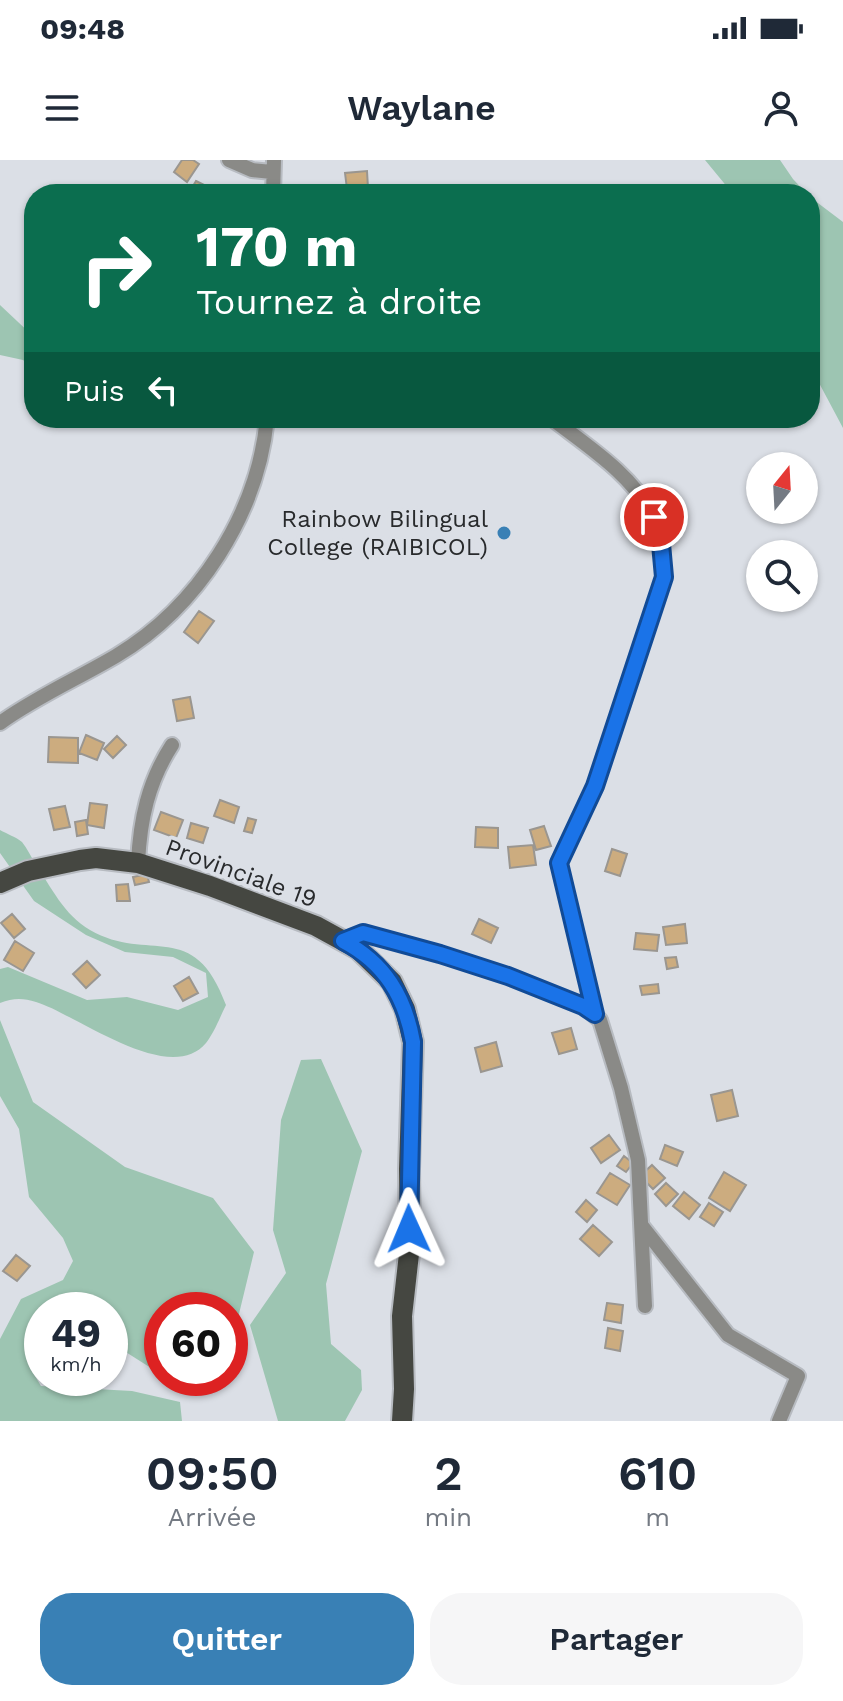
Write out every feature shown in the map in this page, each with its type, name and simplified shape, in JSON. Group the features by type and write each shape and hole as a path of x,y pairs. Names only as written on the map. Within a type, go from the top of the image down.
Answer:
{"main road":[{"name":"Provinciale 19","path":"0,883 28,871 80,860 96,858 138,863 284,912 368,957 392,982 405,1009 413,1042 410,1245 402,1316 402,1421"}],"street":[{"path":"229,160 252,170 273,166"},
{"path":"0,723 21,707 116,656 156,628 194,590 226,542 248,499 266,428"},
{"path":"564,428 616,469 635,489 654,517 661,544 664,577 595,786 559,863 595,1014"},
{"path":"138,863 140,828 148,790 172,745"},
{"path":"343,941 363,933 440,954 508,976 583,1006 600,1020 635,1146 645,1306"},
{"path":"642,1226 728,1335 798,1376 779,1421"}],"green space":[{"path":"705,160 780,160 798,184 725,184"},
{"path":"820,205 843,222 843,428 820,385"},
{"path":"0,305 24,328 24,361 0,355"},
{"path":"0,830 22,842 65,909 90,930 132,944 168,947 200,961 213,978 226,1005 206,1043 190,1054 169,1057 146,1053 36,1002 18,999 0,1003 0,969 8,967 87,1000 127,997 178,1010 208,997 206,973 173,957 125,952 86,935 34,901 0,853"},
{"path":"0,1020 33,1102 125,1167 213,1198 254,1252 244,1292 144,1292 144,1364 128,1353 128,1292 36,1292 63,1280 73,1261 63,1238 29,1197 19,1129 0,1096"},
{"path":"321,1059 362,1151 326,1284 331,1344 361,1370 362,1390 345,1421 278,1421 250,1325 286,1273 273,1230 281,1120 301,1060"},
{"path":"24,1298 24,1396 128,1396 128,1391 132,1391 180,1402 182,1421 0,1421 0,1339"}],"building":[{"path":"182,160 193,160 199,164 187,182 174,172"},
{"path":"367,171 368,184 346,184 345,173"},
{"path":"199,611 214,621 198,643 184,632"},
{"path":"190,697 194,718 177,721 173,700"},
{"path":"86,735 104,743 97,760 79,753"},
{"path":"117,736 126,745 113,758 104,749"},
{"path":"49,737 78,738 78,763 48,762"},
{"path":"220,800 239,807 234,823 214,816"},
{"path":"90,803 107,805 104,828 87,825"},
{"path":"65,806 70,827 54,830 49,809"},
{"path":"161,812 183,820 176,838 154,830"},
{"path":"248,818 256,820 252,833 244,831"},
{"path":"86,820 88,834 77,836 75,822"},
{"path":"191,823 208,828 203,843 187,838"},
{"path":"544,826 551,846 536,850 530,830"},
{"path":"476,827 498,828 498,848 475,847"},
{"path":"533,845 536,865 510,868 508,847"},
{"path":"612,849 627,854 620,876 605,871"},
{"path":"147,874 149,882 135,885 133,877"},
{"path":"128,884 130,901 117,901 116,885"},
{"path":"12,914 25,929 14,938 1,923"},
{"path":"479,919 498,928 491,943 472,934"},
{"path":"685,924 687,943 666,945 663,927"},
{"path":"636,933 659,935 657,951 634,949"},
{"path":"15,941 34,953 23,971 4,960"},
{"path":"676,957 678,967 667,969 665,958"},
{"path":"87,961 100,975 86,988 73,974"},
{"path":"189,977 198,993 183,1001 174,986"},
{"path":"658,984 659,993 642,995 640,986"},
{"path":"571,1028 577,1049 559,1054 552,1033"},
{"path":"496,1042 502,1066 481,1072 475,1048"},
{"path":"732,1090 738,1116 717,1121 711,1095"},
{"path":"609,1135 620,1150 601,1163 591,1148"},
{"path":"665,1145 683,1152 677,1166 660,1159"},
{"path":"624,1156 633,1163 626,1172 617,1166"},
{"path":"652,1165 665,1178 653,1189 640,1176"},
{"path":"724,1172 746,1185 730,1211 709,1198"},
{"path":"610,1173 630,1185 617,1205 597,1193"},
{"path":"666,1183 678,1194 666,1206 655,1194"},
{"path":"684,1192 700,1205 689,1219 673,1206"},
{"path":"586,1200 597,1210 587,1222 576,1212"},
{"path":"709,1203 723,1212 714,1226 700,1217"},
{"path":"593,1225 612,1242 599,1256 580,1239"},
{"path":"16,1255 30,1266 17,1281 3,1271"},
{"path":"607,1303 623,1305 621,1323 604,1320"},
{"path":"608,1328 623,1331 620,1351 605,1348"}],"place":[{"name":"Rainbow Bilingual College (RAIBICOL)","path":"504,533"}],"route":[{"path":"409,1229 413,1042 410,1027 392,982 368,957 343,941 349,936 363,933 440,954 508,976 583,1006 595,1014 559,863 595,786 664,577 661,544 654,517"}]}
